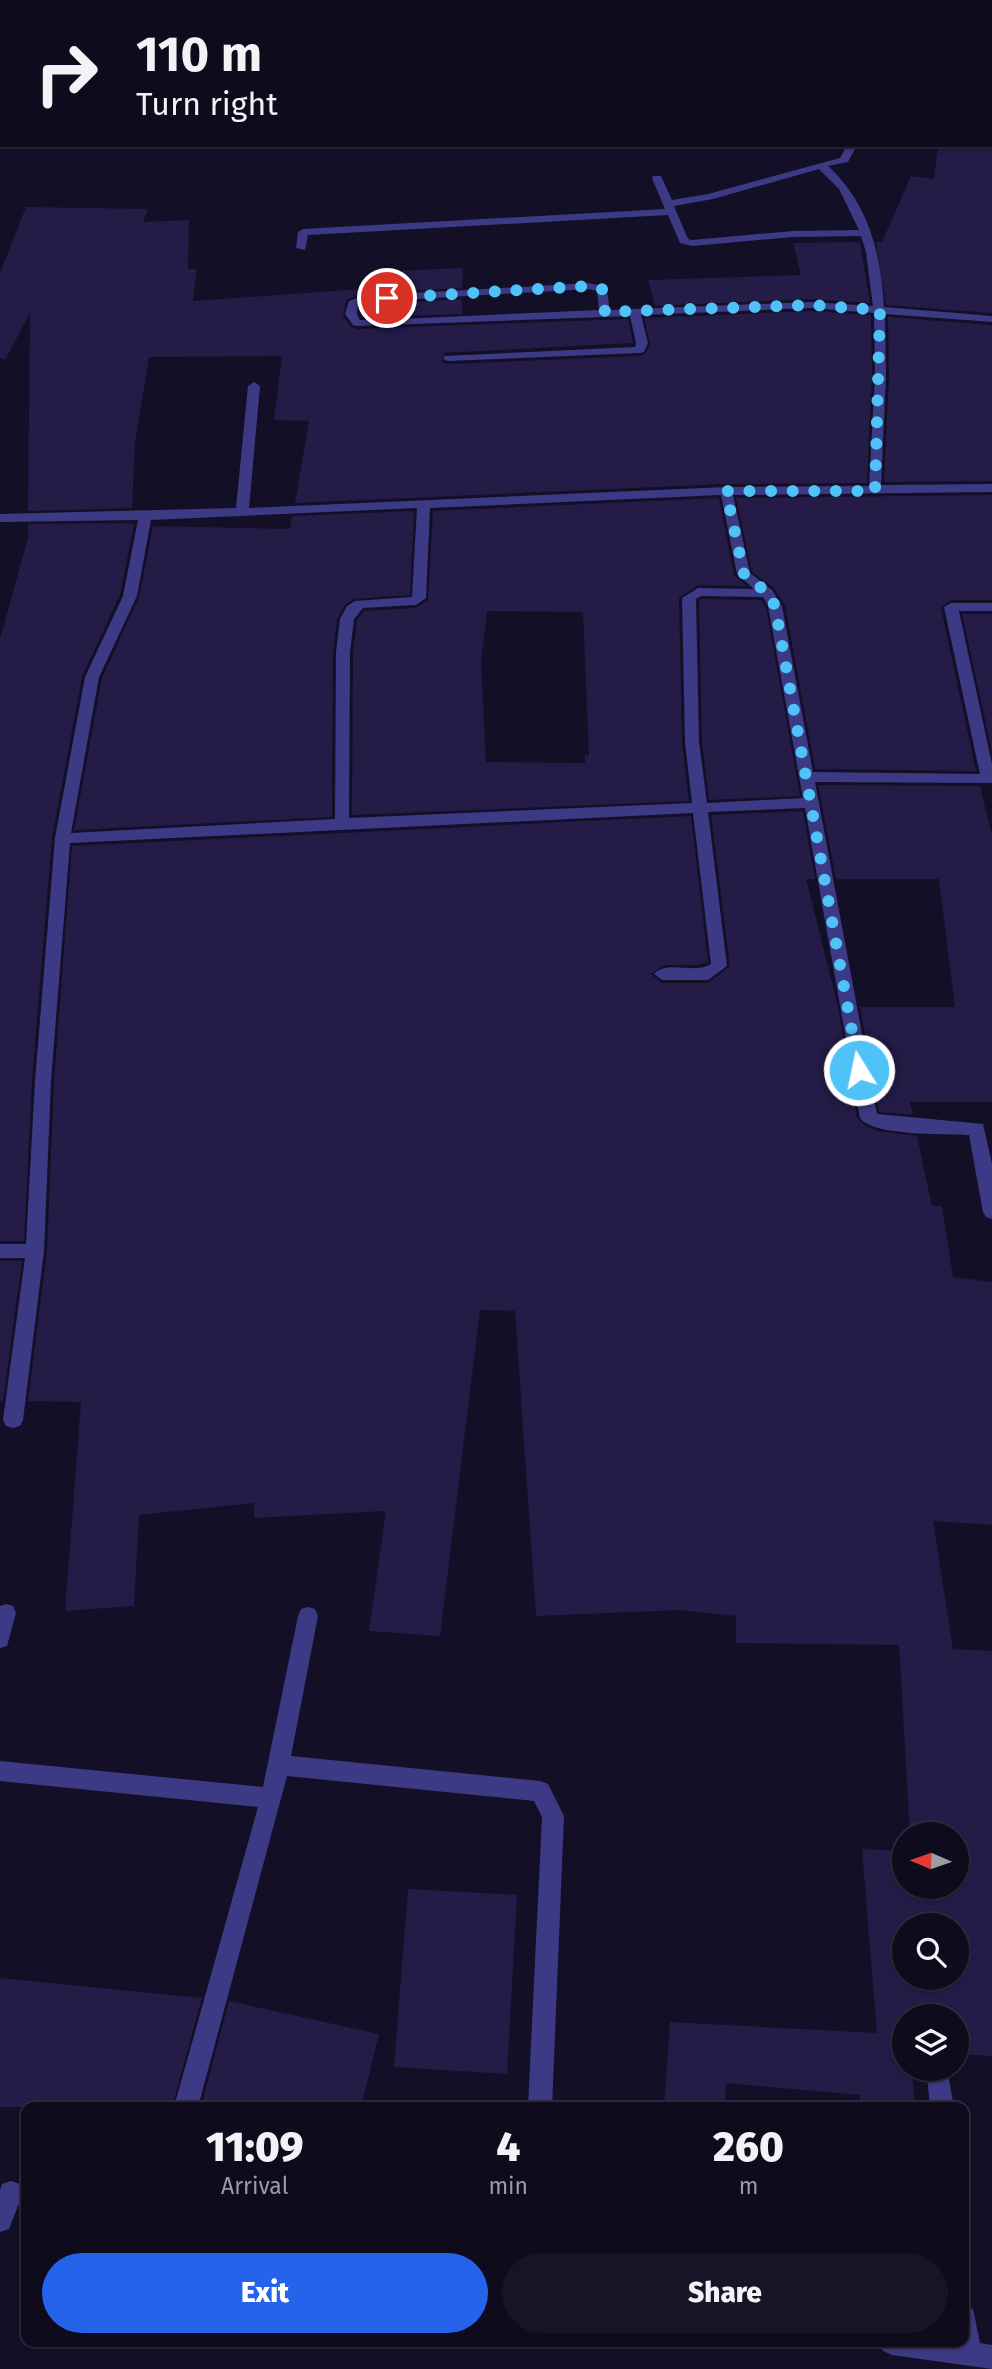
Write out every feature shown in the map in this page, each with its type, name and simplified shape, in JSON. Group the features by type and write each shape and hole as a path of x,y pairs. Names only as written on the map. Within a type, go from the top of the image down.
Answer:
{"street":[{"path":"301,248 303,232 669,208 844,160 851,147"},
{"path":"821,165 844,188 867,233 880,310 875,491"},
{"path":"657,178 684,241 692,243 793,234 867,233"},
{"path":"605,312 602,289 589,286 362,299 353,303 351,314 357,323 378,323 811,305 992,319"},
{"path":"448,358 639,350 642,343 634,312"},
{"path":"242,512 254,386"},
{"path":"0,518 145,516 726,491 992,488"},
{"path":"726,491 744,574 768,593 775,606 807,777 809,803 869,1118 880,1123 966,1126 977,1129 992,1212"},
{"path":"342,822 343,652 347,619 352,609 359,604 416,601 419,598 424,505"},
{"path":"13,1420 35,1251 43,1081 63,838 92,677 130,596 145,516"},
{"path":"662,974 708,974 719,966 692,742 689,598 698,592 768,593"},
{"path":"807,777 990,779 951,607 992,607"},
{"path":"63,838 342,822 809,803"},
{"path":"0,1251 35,1251"},
{"path":"0,1639 6,1613"},
{"path":"187,2102 272,1798 308,1616"},
{"path":"278,1765 540,1791 553,1816 540,2102"},
{"path":"0,1771 272,1798"},
{"path":"939,2081 942,2102"},
{"path":"0,2220 12,2194"},
{"path":"969,2330 980,2355"},
{"path":"926,2347 980,2355"}],"building":[{"path":"938,147 992,147 992,313 886,305 876,242 882,242 911,176 934,179"},
{"path":"26,207 148,209 143,222 189,220 188,269 197,269 193,301 390,287 391,271 463,268 462,288 361,294 346,300 343,316 351,327 357,329 628,319 633,343 444,353 442,362 447,364 641,356 646,353 650,344 644,318 811,311 871,315 872,376 867,483 726,484 295,503 309,421 274,420 282,356 149,357 135,442 132,508 28,511 30,313 5,360 0,358 0,273"},
{"path":"860,242 870,303 811,299 655,306 648,280 801,275 793,243"},
{"path":"462,299 462,314 362,317 360,314 360,307 365,305"},
{"path":"888,317 992,325 992,481 884,482 889,376"},
{"path":"992,495 992,600 951,600 941,608 976,771 815,769 785,606 774,588 752,572 736,498"},
{"path":"719,498 734,575 747,586 698,585 679,598 682,742 689,801 352,815 353,652 357,620 364,611 416,608 428,600 433,511","holes":["487,611 583,612 589,755 585,755 585,763 486,762 481,663"]},
{"path":"414,511 410,595 354,599 345,605 337,619 333,652 332,817 74,830 102,678 139,597 153,526 290,529 292,516"},
{"path":"28,524 134,525 120,595 82,677 52,838 32,1081 24,1241 0,1241 0,639 28,538"},
{"path":"699,600 761,600 766,607 800,796 709,800 702,742"},
{"path":"962,614 992,614 992,752"},
{"path":"818,785 980,786 992,835 992,1102 910,1102 913,1115 879,1112 860,1007 955,1007 939,879 836,879"},
{"path":"803,811 815,879 806,879 838,1007 857,1118 878,1131 917,1136 932,1206 942,1206 953,1277 992,1282 992,1525 933,1521 953,1649 992,1651 992,2056 969,2055 969,2004 892,2004 892,2081 913,2081 915,2102 860,2102 860,2095 726,2083 725,2102 664,2102 670,2022 877,2033 862,1849 892,1850 892,1899 970,1899 970,1822 909,1822 899,1645 736,1643 736,1616 679,1610 536,1616 515,1311 480,1310 440,1636 369,1631 386,1511 254,1518 254,1503 139,1515 134,1606 65,1611 81,1402 28,1401 47,1251 54,1081 72,846 691,816 708,962 697,965 665,965 651,974 662,983 708,983 730,966 711,815"},
{"path":"0,1261 22,1261 3,1401 0,1401"},
{"path":"408,1889 517,1895 507,2074 394,2067"},
{"path":"0,1978 202,1998 173,2102 21,2102 21,2107 0,2107"},
{"path":"229,2001 379,2034 362,2102 202,2102"}],"route":[{"path":"387,298 589,286 602,289 605,312 811,305 880,310 875,491 726,491 744,574 753,584 768,593 775,606 859,1070"}]}
